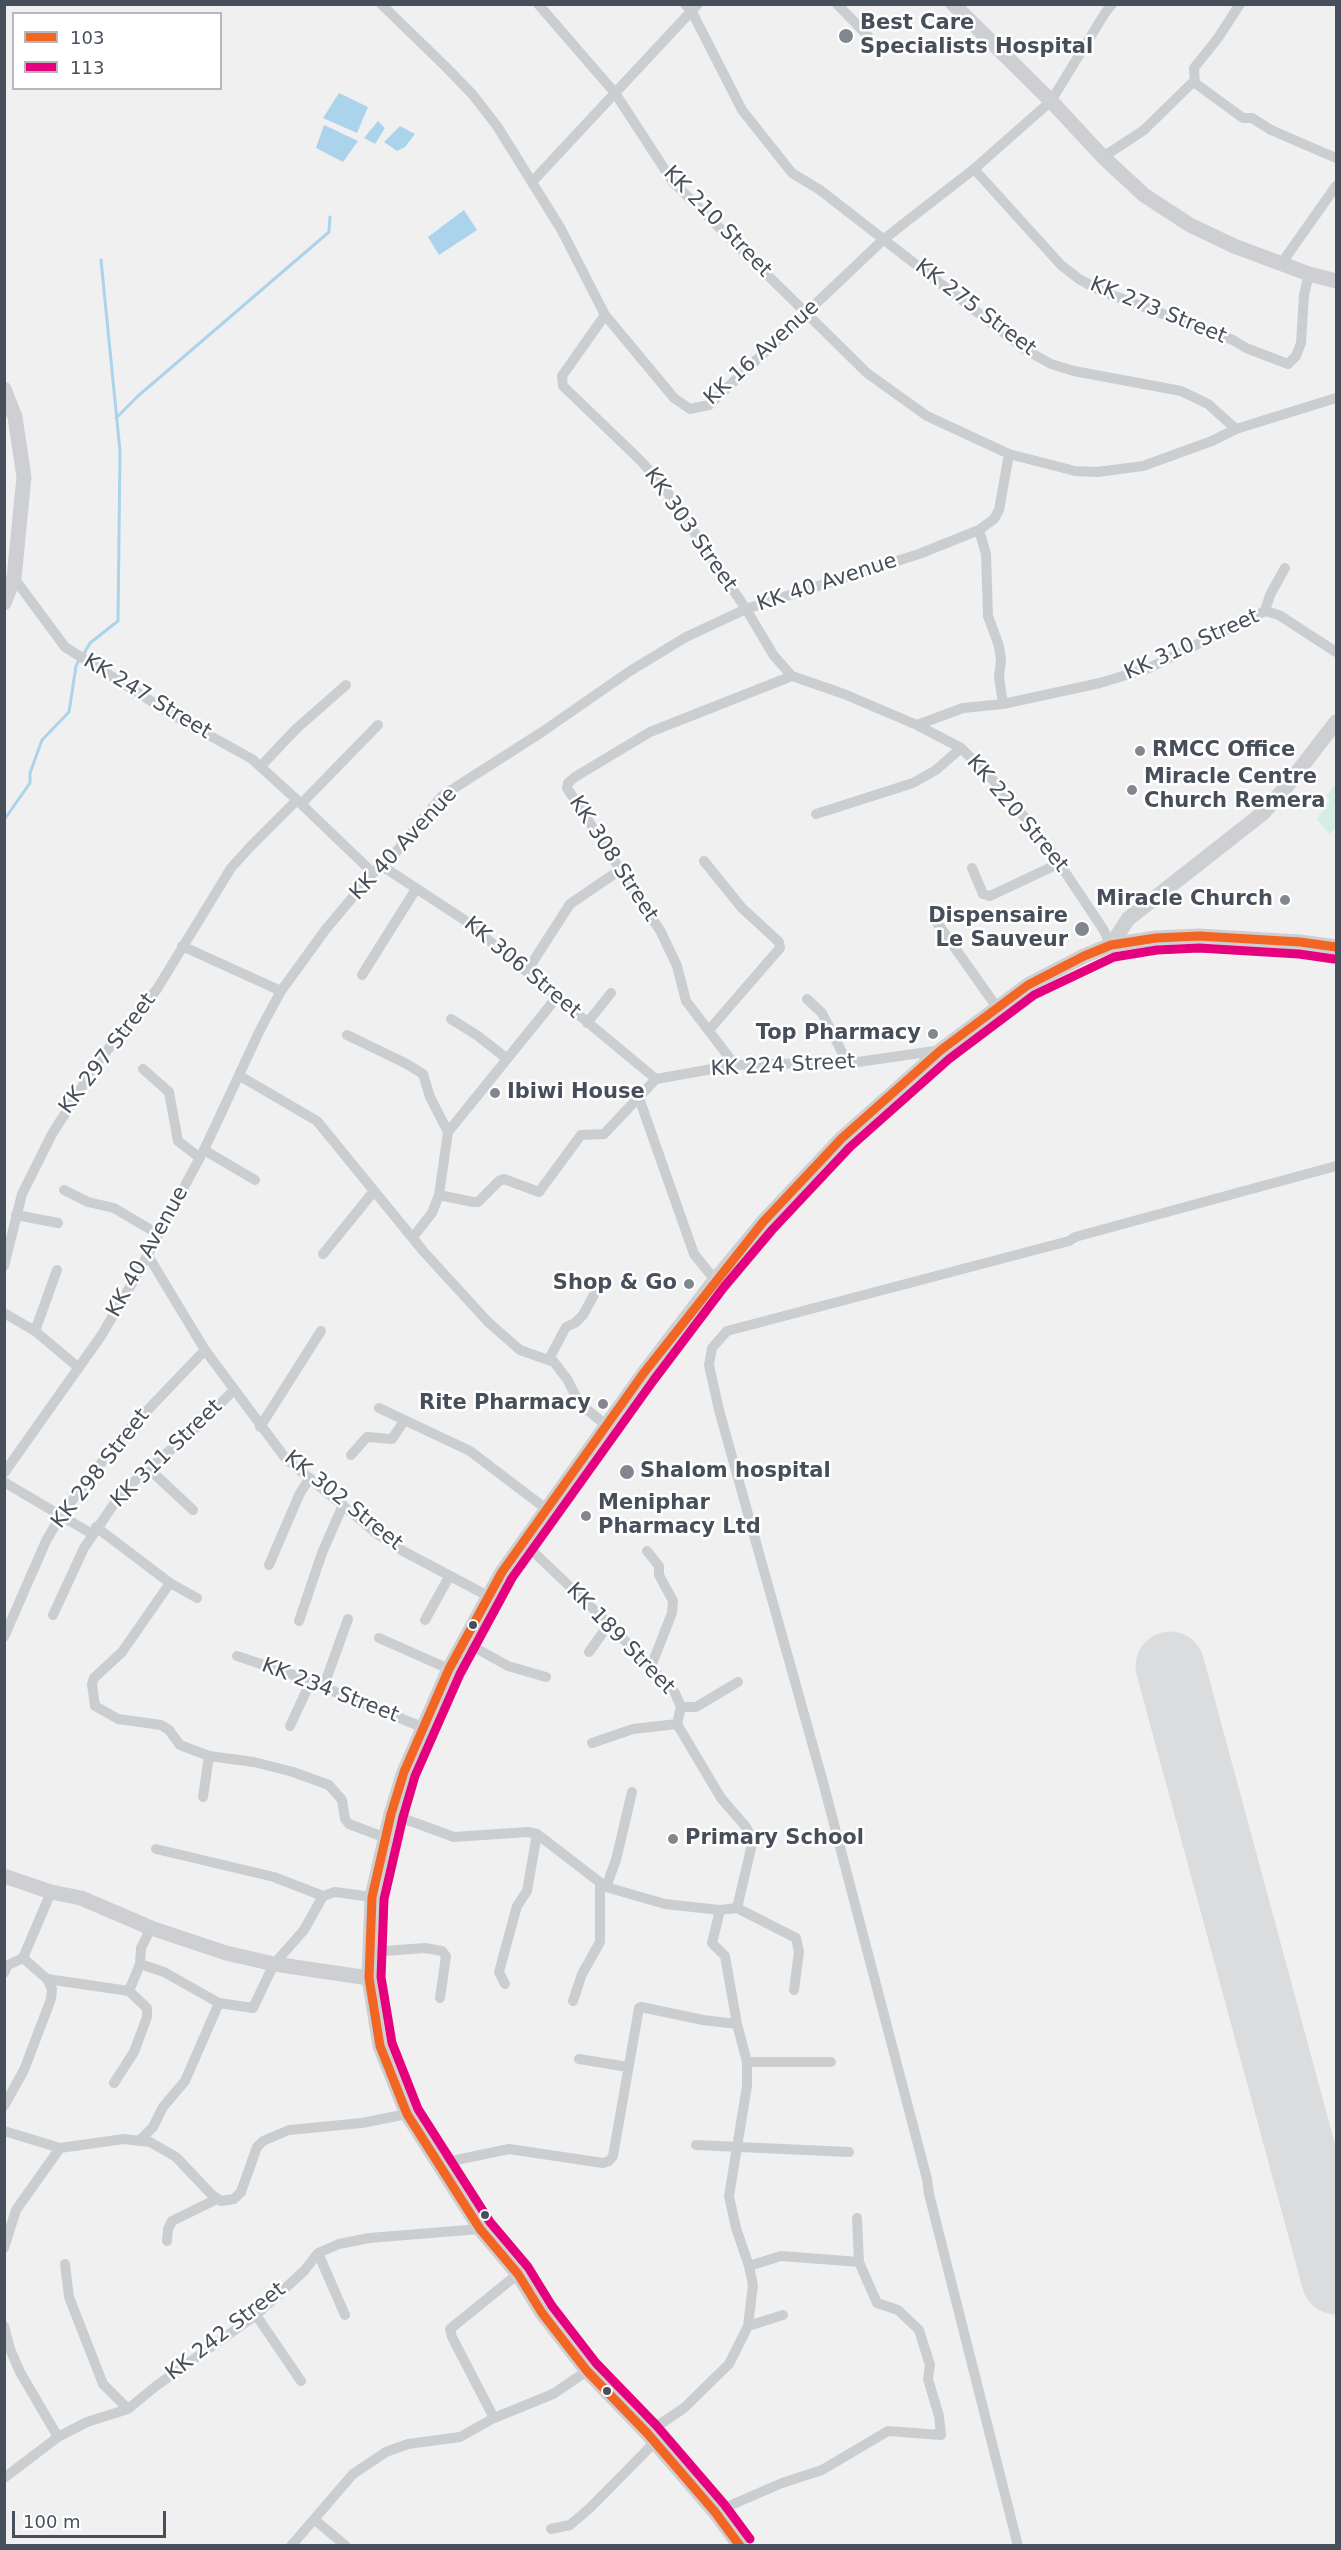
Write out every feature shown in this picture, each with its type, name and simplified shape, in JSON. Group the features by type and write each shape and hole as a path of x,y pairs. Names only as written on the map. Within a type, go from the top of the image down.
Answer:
{"main road":[{"path":"953,4 1051,101 1103,157 1144,195 1190,225 1234,246 1309,274 1336,281"},
{"path":"4,389 15,417 24,477 10,551 14,578 4,603"},
{"path":"1111,945 1128,919 1263,813 1336,722"},
{"path":"740,2546 715,2512 651,2437 587,2371 542,2313 518,2274 480,2229 407,2114 380,2046 369,1978 372,1898 391,1814 404,1772 448,1669 488,1596 522,1541 606,1425 715,1280 763,1222 842,1138 941,1050 996,1006 1056,969 1111,945 1156,938 1199,936 1300,942 1336,947"},
{"path":"4,1876 51,1892 89,1901 151,1928 226,1953 274,1964 369,1978"}],"street":[{"name":"KK 16 Avenue","path":"381,4 473,95 497,126 561,228 605,315 674,398 690,409 709,405 884,239 974,169 1051,101 1105,7"},
{"name":"KK 210 Street","path":"538,4 615,93 673,182 867,373 927,416 1009,454 1075,471 1128,469 1212,441 1236,429 1336,398"},
{"path":"837,4 868,36"},
{"path":"1240,4 1218,38 1194,68 1194,81 1243,118 1252,118 1271,130 1336,158"},
{"path":"532,182 692,7"},
{"name":"KK 275 Street","path":"692,7 742,110 771,150 792,173 820,190 1026,350 1051,364 1074,371 1181,391 1208,404 1236,429"},
{"path":"1103,157 1144,130 1194,81"},
{"name":"KK 273 Street","path":"974,169 1061,265 1079,279 1101,291 1233,340 1246,348 1288,364 1296,356 1301,344 1304,295 1309,274"},
{"path":"1281,264 1336,186"},
{"name":"KK 303 Street","path":"605,315 562,376 563,386 641,461 663,486 746,609"},
{"name":"KK 40 Avenue","path":"4,1473 101,1336 202,1154 260,1030 281,991 326,929 442,796 686,637 746,609 919,554 979,530 994,519 999,510 1009,454"},
{"path":"979,530 986,554 988,616 999,646 1001,660 999,677 1003,704"},
{"path":"1265,611 1270,595 1285,568"},
{"name":"KK 247 Street","path":"14,578 48,627 65,646 178,718 262,765 299,802 377,869"},
{"path":"746,609 774,656 792,676"},
{"name":"KK 310 Street","path":"917,725 963,708 1003,704 1100,683 1149,668 1265,611 1279,615 1336,652"},
{"name":"KK 220 Street","path":"792,676 844,694 917,725 961,748 1000,787 1060,863 1111,945"},
{"name":"KK 308 Street","path":"735,1065 686,1001 671,950 568,792 568,783 650,732 792,676"},
{"path":"262,765 296,729 346,686"},
{"name":"KK 297 Street","path":"4,1266 16,1215 32,1172 77,1091 99,1059 157,989 231,868 378,725"},
{"path":"816,814 913,783 936,770 961,748"},
{"path":"704,861 742,908 779,942 780,948 709,1030"},
{"path":"972,868 983,894 990,896 1060,863"},
{"name":"KK 306 Street","path":"377,869 416,888 463,919 656,1079"},
{"path":"527,971 570,904 620,870"},
{"path":"362,975 416,888"},
{"path":"933,917 996,1006"},
{"path":"182,946 281,991"},
{"path":"587,1023 611,993"},
{"path":"413,1237 432,1214 439,1195 448,1132 557,997"},
{"path":"807,999 822,1013 847,1062"},
{"path":"451,1019 506,1058"},
{"path":"347,1035 423,1074 430,1097 448,1132"},
{"name":"KK 224 Street","path":"656,1079 735,1065 847,1062 941,1050"},
{"path":"143,1069 169,1092 178,1141 255,1180"},
{"path":"240,1076 317,1121 413,1237 502,1336 528,1354 549,1359 560,1368 580,1404 606,1425"},
{"path":"439,1195 478,1202 499,1180 504,1179 539,1192 581,1135 604,1134 656,1079"},
{"path":"639,1098 694,1254 715,1280"},
{"path":"1018,2546 927,2179 829,1804 719,1410 709,1365 712,1347 727,1331 1069,1241 1076,1237 1336,1166"},
{"path":"64,1190 88,1202 114,1208 158,1234"},
{"path":"323,1254 374,1191"},
{"path":"16,1215 58,1223"},
{"name":"KK 302 Street","path":"147,1254 205,1350 286,1460 403,1551 488,1596"},
{"path":"35,1331 57,1270"},
{"path":"549,1359 566,1327 575,1323 583,1315 596,1291"},
{"path":"4,1313 35,1331 79,1368"},
{"path":"260,1427 321,1331"},
{"name":"KK 298 Street","path":"4,1637 46,1541 61,1515 118,1440 205,1350"},
{"name":"KK 311 Street","path":"53,1615 94,1530 122,1492 148,1467 198,1426 234,1390"},
{"path":"379,1408 470,1451 545,1508"},
{"path":"351,1455 367,1437 392,1439 404,1421"},
{"path":"148,1467 193,1510"},
{"path":"269,1565 300,1493 310,1478"},
{"path":"4,1482 61,1515 94,1530 170,1583 197,1598"},
{"path":"299,1621 322,1553 343,1505"},
{"name":"KK 189 Street","path":"522,1541 609,1624 675,1693 681,1707 677,1724 721,1798 746,1827 753,1840 737,1908"},
{"path":"647,1551 659,1566 659,1575 673,1601 672,1613 650,1669"},
{"path":"425,1620 449,1577"},
{"path":"170,1583 122,1652 94,1678 92,1683 94,1706 118,1719 160,1725 169,1730 180,1745 209,1756 254,1762 293,1772 329,1785 342,1800 345,1819 349,1824 386,1838"},
{"path":"323,1688 348,1619"},
{"path":"589,1652 609,1624"},
{"path":"379,1638 448,1669"},
{"path":"463,1641 508,1666 546,1677"},
{"name":"KK 234 Street","path":"237,1656 422,1727"},
{"path":"681,1707 696,1707 738,1682"},
{"path":"290,1726 310,1683"},
{"path":"592,1743 633,1730 677,1724"},
{"path":"203,1797 209,1756"},
{"path":"573,2001 582,1974 600,1942 603,1886 616,1860 632,1792"},
{"path":"391,1814 454,1837 528,1832 537,1834 603,1886 665,1904 720,1910 737,1908 796,1938 799,1952 794,1990"},
{"path":"505,1984 499,1972 514,1917 526,1891 537,1834"},
{"path":"156,1848 274,1877 323,1896 336,1892 372,1898"},
{"path":"4,1973 8,1965 23,1958 51,1892"},
{"path":"140,1964 164,1972 219,2003 253,2008 274,1964 304,1930 323,1896"},
{"path":"551,2529 570,2525 651,2437 729,2364 748,2325 753,2285 729,2196 747,2086 747,2062 737,2024 725,1956 712,1943 720,1910"},
{"path":"129,1991 140,1964 141,1948 151,1928"},
{"path":"370,1952 425,1948 442,1951 446,1956 440,1998"},
{"path":"4,2106 8,2089 24,2070 51,1999 52,1989 47,1979 23,1958"},
{"path":"47,1979 129,1991 147,2008 147,2017 134,2052 114,2083"},
{"path":"140,2141 153,2127 163,2107 185,2081 219,2003"},
{"path":"437,2164 509,2149 603,2163 609,2161 613,2156 637,2013 641,2007 703,2020 737,2024"},
{"path":"579,2059 628,2067"},
{"path":"747,2062 831,2062"},
{"path":"4,2131 60,2148 110,2140 150,2142 176,2157 221,2201 234,2199 241,2192 257,2147 263,2141 290,2130 362,2123 407,2114"},
{"path":"696,2145 849,2152"},
{"path":"4,2248 16,2210 60,2148"},
{"path":"167,2241 168,2229 172,2221 217,2199"},
{"path":"715,2512 782,2483 822,2470 888,2431 941,2435 937,2404 928,2379 930,2365 925,2344 919,2330 905,2315 877,2303 858,2262 857,2218"},
{"name":"KK 242 Street","path":"128,2409 165,2379 256,2315 304,2271 318,2253 339,2244 369,2238 480,2229"},
{"path":"318,2253 345,2315"},
{"path":"749,2265 781,2256 858,2262"},
{"path":"4,2478 58,2437 87,2422 128,2409 103,2384 69,2297 65,2264"},
{"path":"494,2418 450,2329 518,2274"},
{"path":"256,2315 302,2380"},
{"path":"748,2325 783,2315"},
{"path":"4,2326 10,2349 20,2372 58,2437"},
{"path":"291,2546 353,2474 386,2452 408,2444 460,2437 494,2418 553,2394 587,2371"},
{"path":"315,2520 346,2546"}],"green space":[{"path":"1336,784 1336,827 1329,834 1317,819 1330,800 1326,796"}],"water":[{"path":"339,93 368,107 357,133 323,118"},
{"path":"378,121 385,128 375,144 364,138"},
{"path":"324,125 358,141 343,162 316,148"},
{"path":"400,126 415,134 405,147 397,151 384,142"},
{"path":"464,210 477,230 439,255 428,237"}],"waterway":[{"path":"116,418 138,396 329,232 330,217"},
{"path":"83,655 90,643 118,621 120,451 101,260"},
{"path":"4,820 30,783 30,773 42,740 69,712 76,666 79,660"}],"runway":[{"path":"1170,1666 1336,2280"}],"transit line":[{"name":"103","path":"740,2546 715,2512 647,2433 587,2371 542,2313 518,2274 480,2229 407,2114 380,2046 369,1978 372,1897 391,1814 404,1772 449,1669 502,1572 643,1374 763,1222 842,1138 941,1050 1028,985 1084,956 1111,945 1156,938 1199,936 1300,942 1336,947"},
{"name":"113","path":"750,2539 724,2504 656,2425 596,2363 552,2306 528,2267 490,2222 418,2109 392,2043 381,1977 384,1899 415,1776 460,1674 512,1578 653,1381 724,1287 772,1230 850,1147 949,1059 1034,995 1114,957 1157,950 1199,948 1299,954 1334,959"}],"place":[{"name":"Best Care Specialists Hospital","path":"846,36"},
{"name":"RMCC Office","path":"1140,751"},
{"name":"Miracle Centre Church Remera","path":"1132,790"},
{"name":"Miracle Church","path":"1285,900"},
{"name":"Dispensaire Le Sauveur","path":"1082,929"},
{"name":"Top Pharmacy","path":"933,1034"},
{"name":"Ibiwi House","path":"495,1093"},
{"name":"Shop & Go","path":"689,1284"},
{"name":"Rite Pharmacy","path":"603,1404"},
{"name":"Shalom hospital","path":"627,1472"},
{"name":"Meniphar Pharmacy Ltd","path":"586,1516"},
{"name":"Primary School","path":"673,1839"}]}
